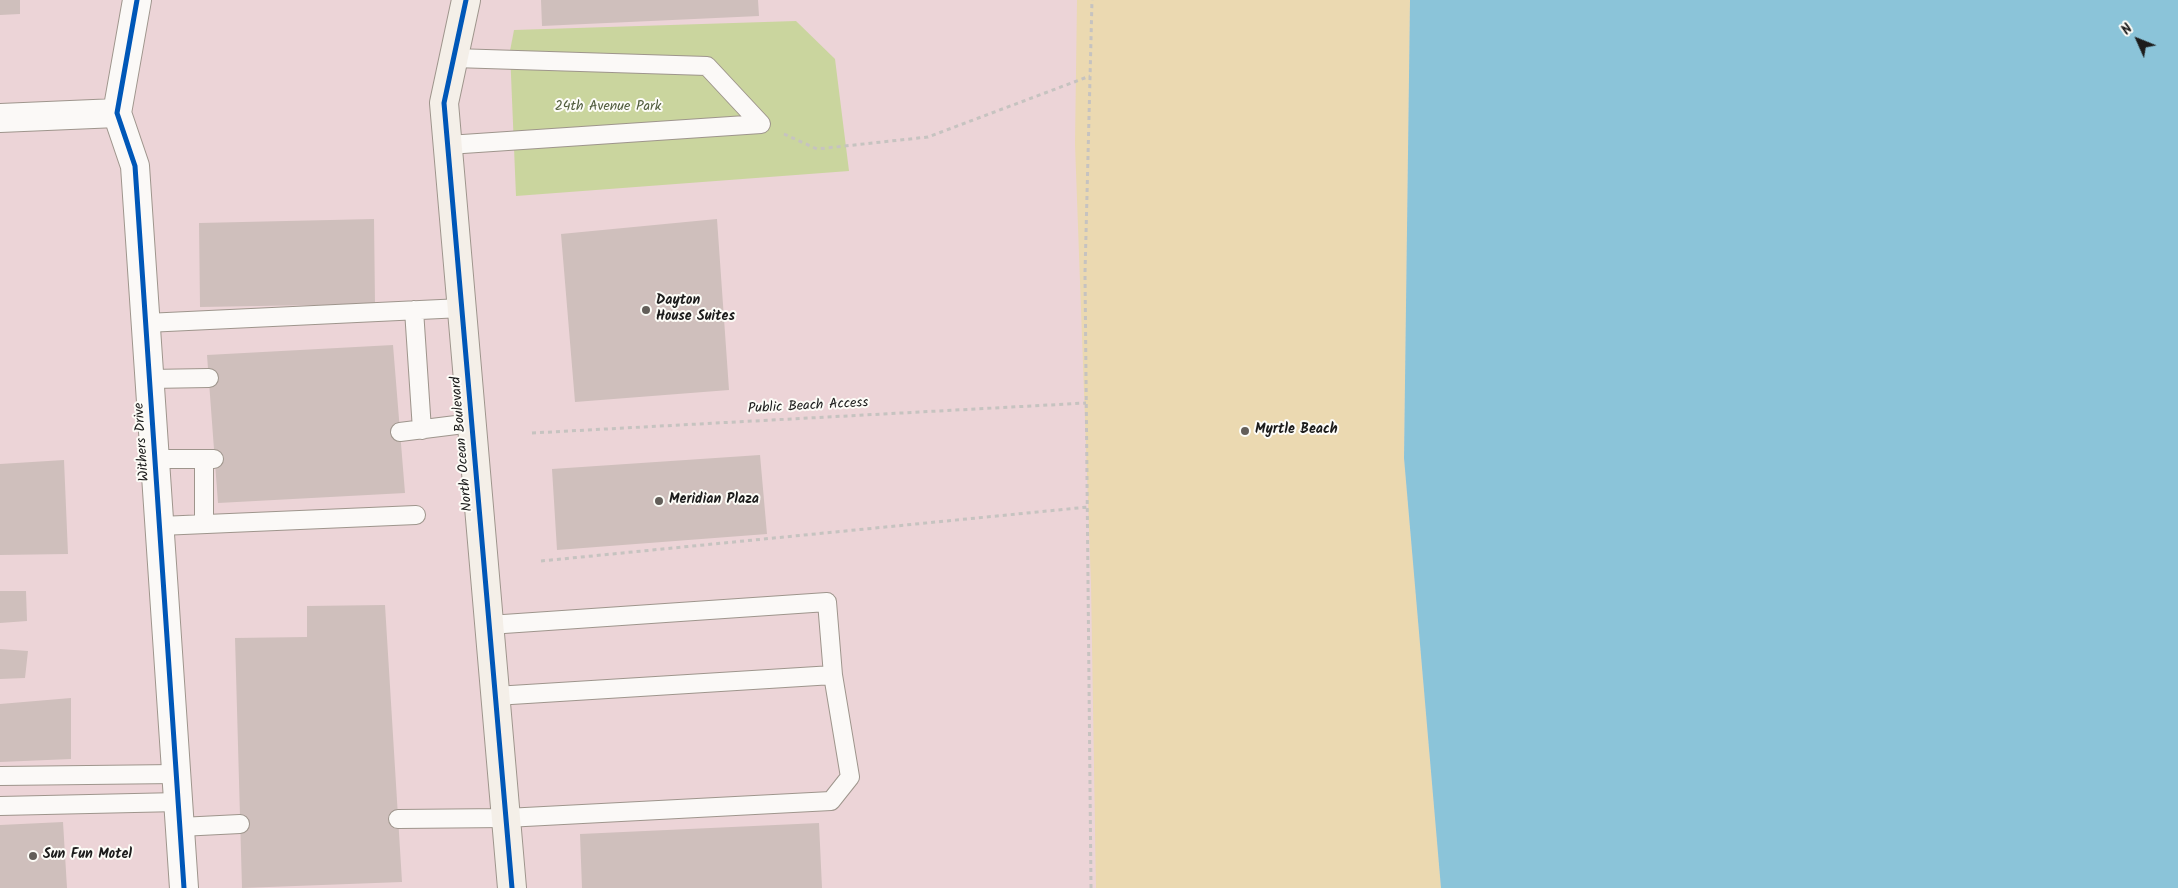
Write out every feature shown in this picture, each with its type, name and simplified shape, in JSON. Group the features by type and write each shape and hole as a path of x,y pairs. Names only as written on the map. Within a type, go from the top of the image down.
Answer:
{"main road":[{"name":"North Ocean Boulevard","path":"466,0 444,103 512,888"}],"street":[{"path":"0,118 116,113 137,0"},
{"name":"Withers Drive","path":"116,113 135,166 184,888"}],"lane":[{"path":"454,58 707,66 761,124"},
{"path":"448,145 761,124"},
{"path":"146,323 462,308"},
{"path":"414,310 422,430"},
{"path":"150,379 209,378"},
{"path":"400,432 472,423"},
{"path":"155,459 209,459 204,524"},
{"path":"160,526 416,515"},
{"path":"398,819 506,818 832,801 850,777 833,675 827,602 489,625"},
{"path":"495,696 833,675"},
{"path":"0,776 176,774"},
{"path":"0,806 180,815 240,824"}],"path":[{"path":"1091,888 1085,273 1092,0"},
{"path":"761,124 817,149 928,137 1090,76"},
{"path":"540,562 1088,507"}],"shaded area":[{"path":"0,0 1085,0 1096,888 0,888"}],"green space":[{"name":"24th Avenue Park","path":"796,21 835,59 849,171 516,196 510,51 514,30"}],"sand":[{"name":"Myrtle Beach","path":"1077,0 1410,0 1404,458 1441,888 1096,888 1091,584 1075,144"}],"water":[{"path":"1410,0 2178,0 2178,888 1441,888 1404,458"}],"building":[{"path":"0,0 20,0 20,14 0,15"},
{"path":"541,0 758,0 759,16 542,26"},
{"path":"374,219 375,304 200,307 199,223"},
{"path":"717,219 729,390 575,402 561,234"},
{"path":"393,345 405,493 218,503 207,355"},
{"name":"Meridian Plaza","path":"760,455 767,534 557,550 552,469"},
{"path":"64,460 68,554 0,555 0,464"},
{"path":"0,591 26,591 27,621 0,623"},
{"path":"385,605 402,882 242,888 235,638 307,637 307,606"},
{"path":"0,649 28,651 25,678 0,679"},
{"path":"71,698 71,759 0,762 0,704"},
{"name":"Sun Fun Motel","path":"63,822 67,888 0,888 0,825"},
{"path":"819,823 822,888 582,888 580,834"}],"cycle path":[{"path":"137,0 117,113 135,166 184,888"},
{"path":"466,0 444,103 512,888"}],"place":[{"name":"Dayton House Suites","path":"646,310"},
{"name":"Myrtle Beach","path":"1245,431"},
{"name":"Meridian Plaza","path":"659,501"},
{"name":"Sun Fun Motel","path":"33,856"}]}
